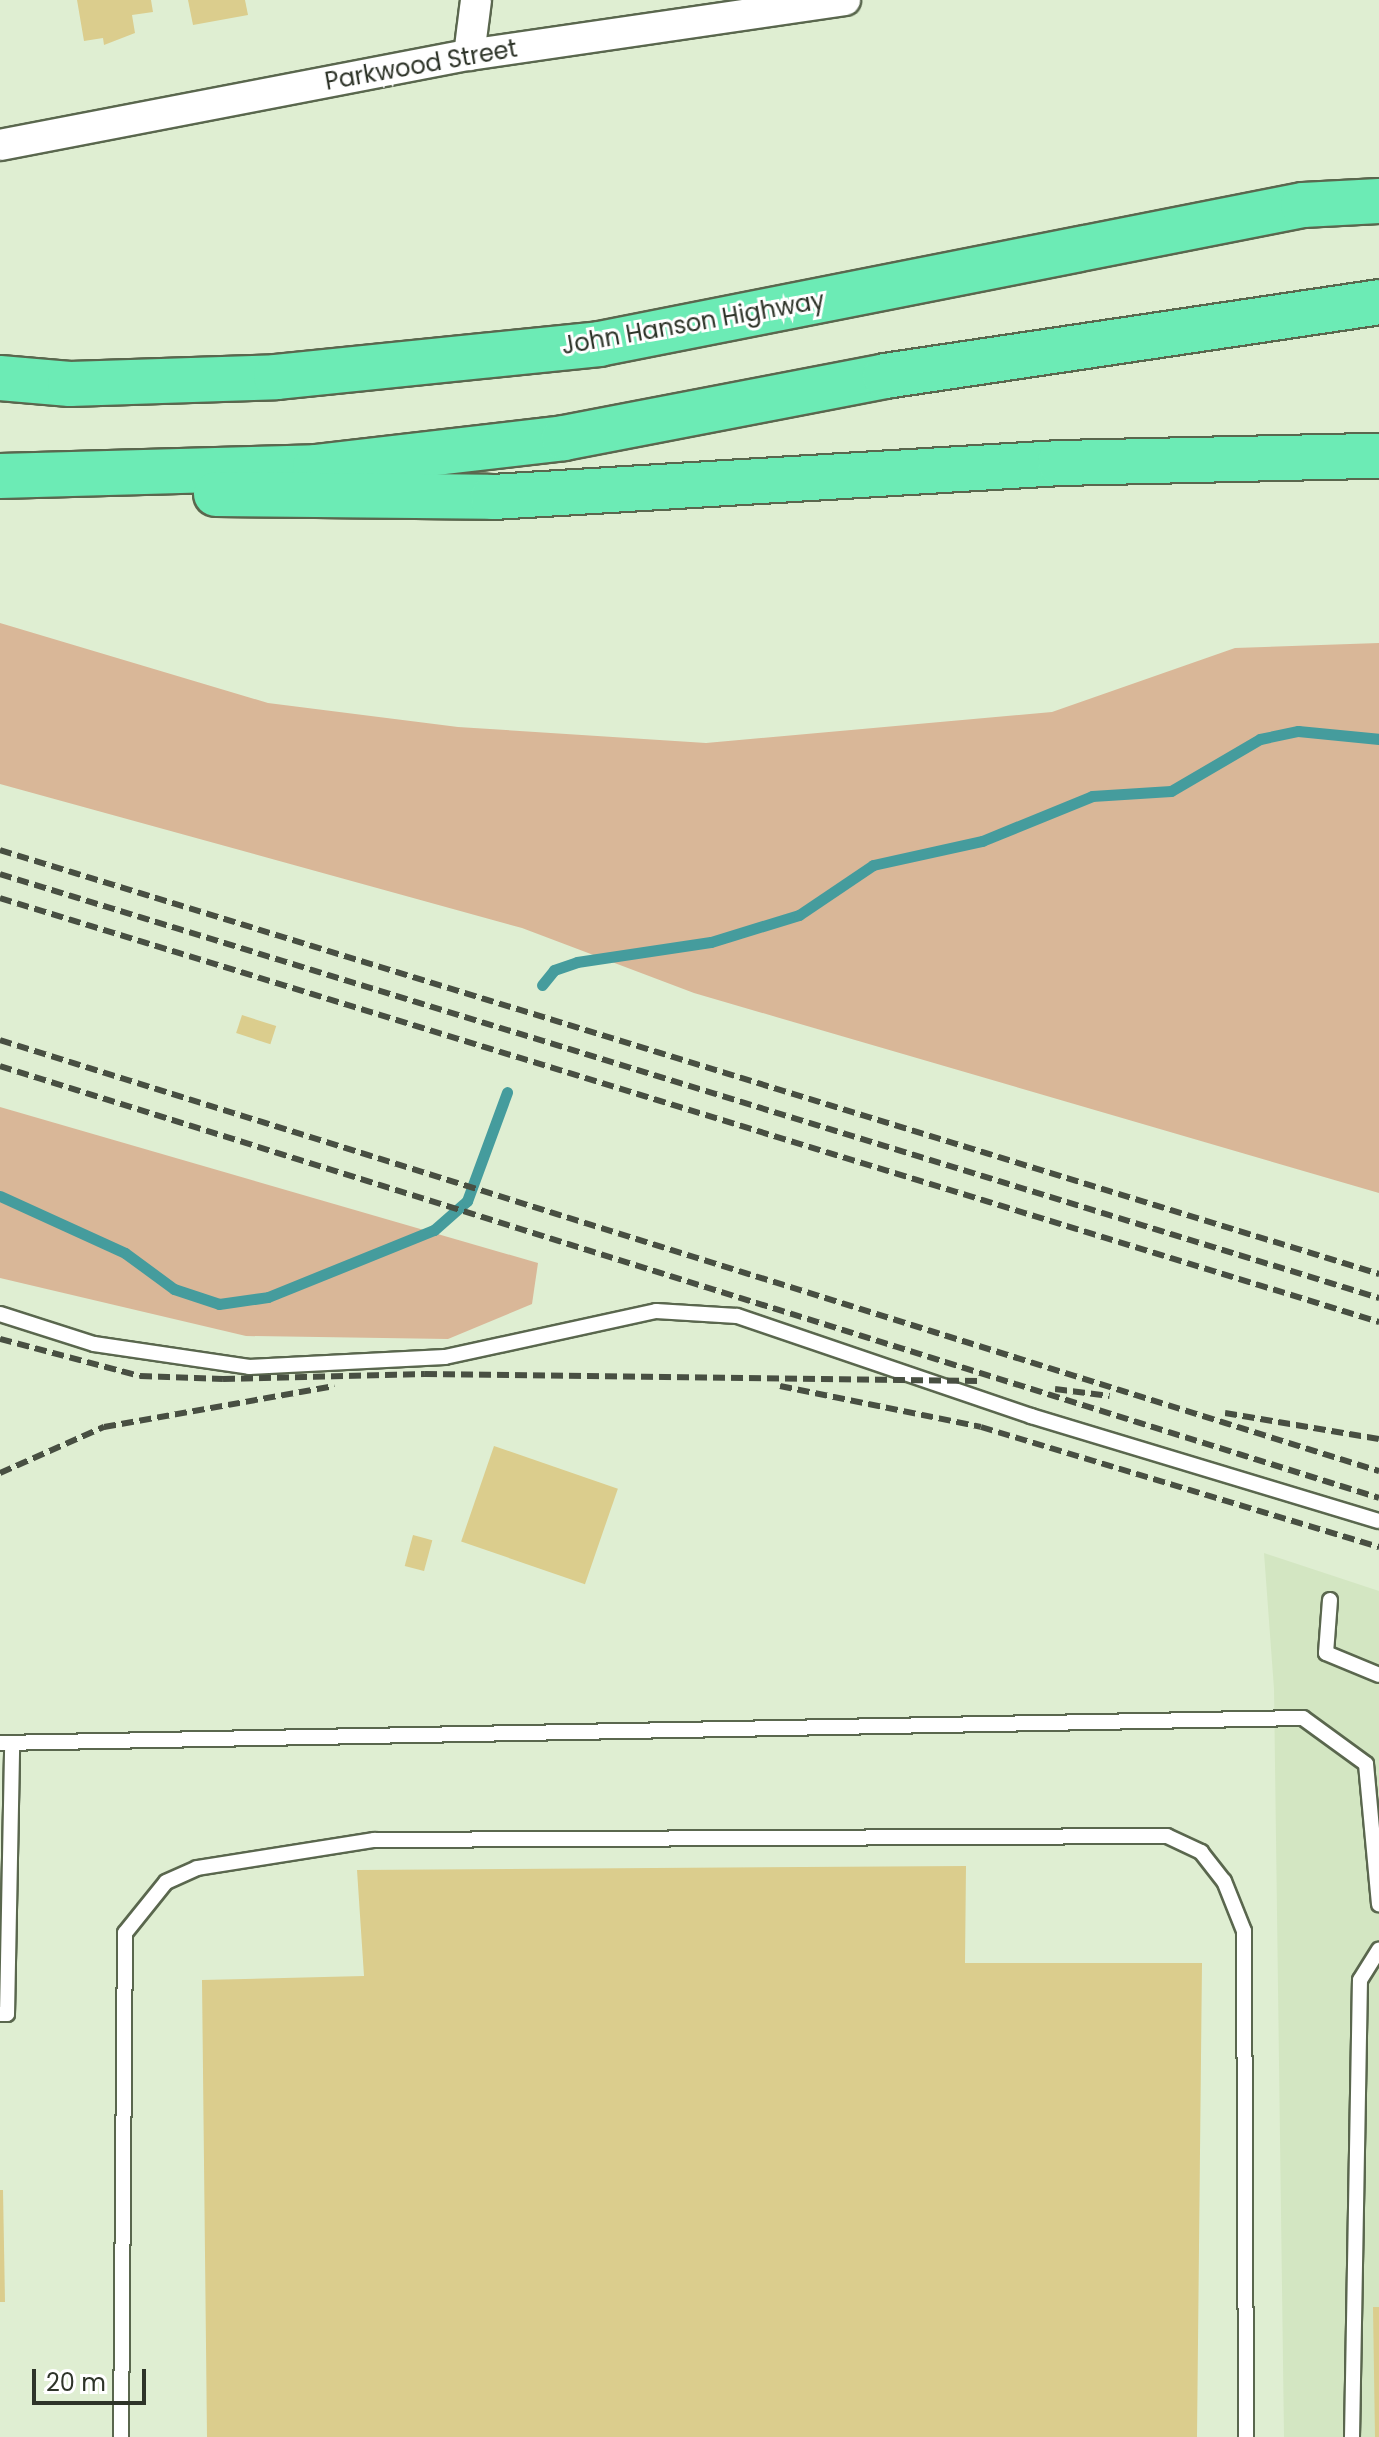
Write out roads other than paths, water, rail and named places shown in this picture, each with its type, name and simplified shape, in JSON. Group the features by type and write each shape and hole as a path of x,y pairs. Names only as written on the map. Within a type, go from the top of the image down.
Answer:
{"highway":[{"path":"1303,205 1379,194"},
{"name":"John Hanson Highway","path":"0,378 70,384 276,377 599,344 1303,205 1379,201"},
{"path":"3,476 315,467 564,438 916,371 1379,302"},
{"path":"3,476 287,501 493,497 1060,463 1379,456"}],"street":[{"path":"469,55 476,0"},
{"name":"Parkwood Street","path":"0,145 469,55 845,0"}],"lane":[{"path":"0,1314 94,1344 249,1367 445,1357 656,1311 737,1316 1031,1416 1379,1521"},
{"path":"1330,1600 1326,1653 1379,1675"},
{"path":"0,2014 7,2014 6,1743 1303,1718 1366,1764 1379,1904"},
{"path":"121,2437 125,1933 166,1882 197,1868 374,1840 1151,1836 1201,1852 1224,1881 1244,1931 1246,2437"},
{"path":"1352,2437 1360,1980 1379,1949"}],"waterway":[{"path":"542,985 554,970 577,962 711,942 799,915 873,865 982,841 1092,796 1171,791 1260,739 1298,731 1379,739"},
{"path":"0,1196 125,1253 174,1289 219,1304 268,1297 434,1230 467,1201 507,1092"}],"railway":[{"path":"0,850 1379,1274"},
{"path":"0,874 1379,1298"},
{"path":"0,898 1379,1322"},
{"path":"0,1040 1379,1471"},
{"path":"0,1066 1379,1498"},
{"path":"0,1339 140,1376 223,1379 425,1374 979,1381"},
{"path":"0,1473 104,1427 334,1386"},
{"path":"780,1386 981,1427 1379,1547"},
{"path":"1055,1389 1110,1396"},
{"path":"1225,1413 1379,1439"}]}
